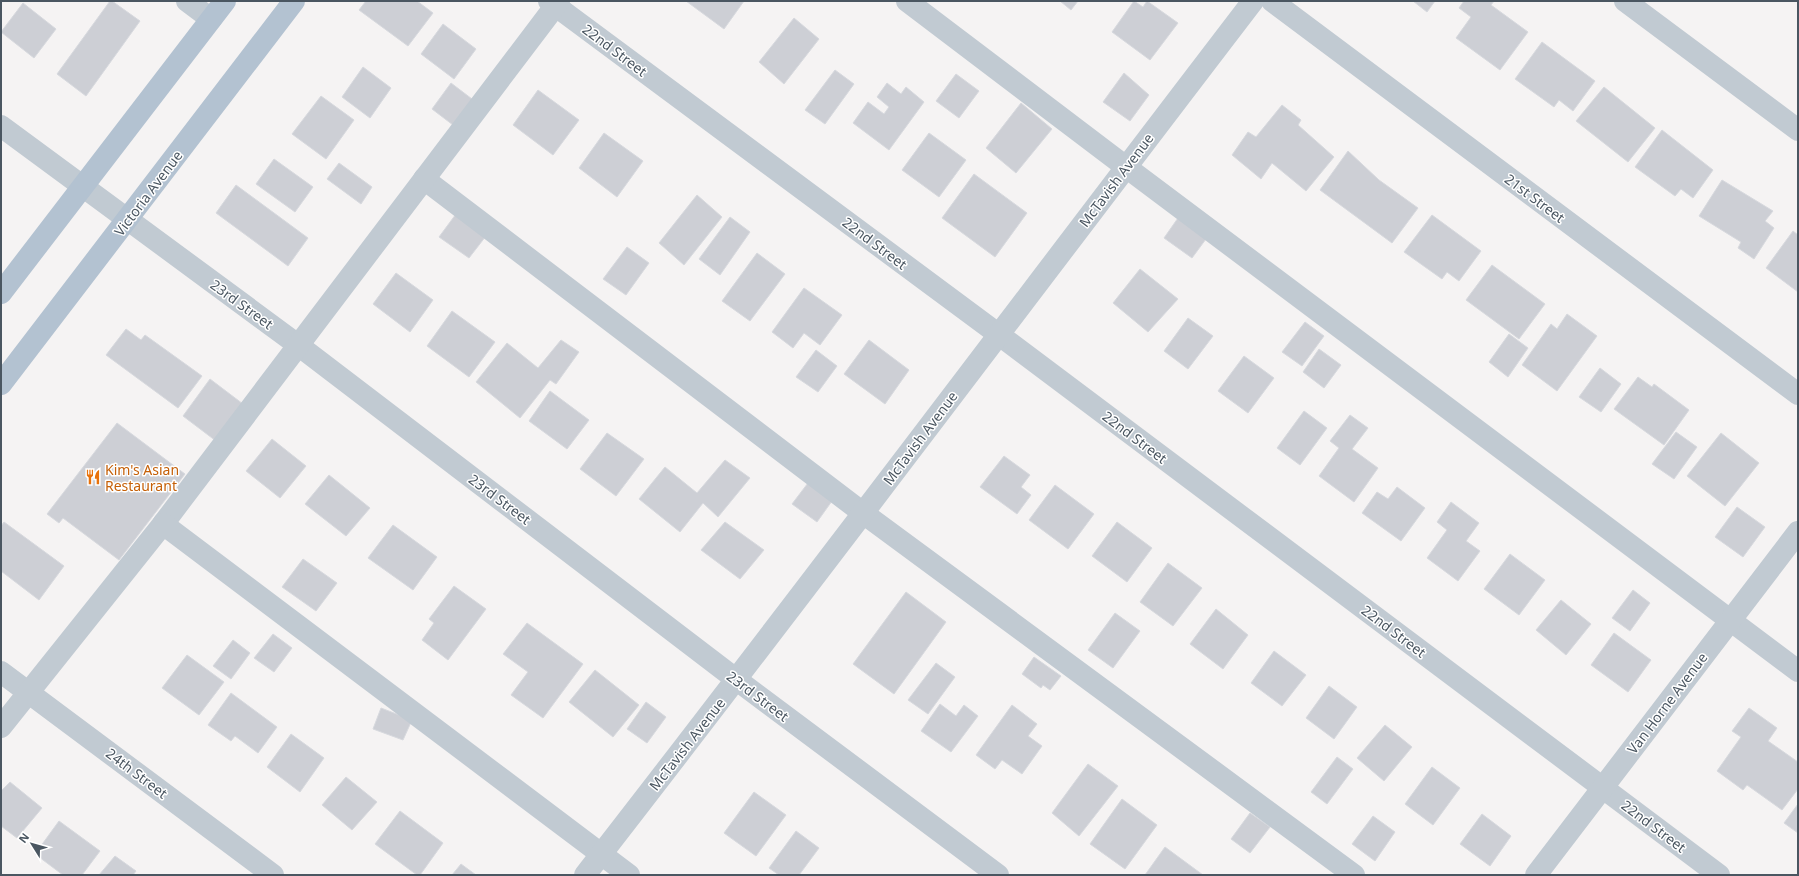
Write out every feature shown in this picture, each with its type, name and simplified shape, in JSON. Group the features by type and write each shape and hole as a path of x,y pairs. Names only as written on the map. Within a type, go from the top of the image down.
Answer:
{"main road":[{"path":"1,293 225,1"},
{"name":"Victoria Avenue","path":"1,384 294,1"}],"street":[{"path":"187,1 211,19"},
{"path":"907,1 1798,671"},
{"name":"McTavish Avenue","path":"585,875 737,680 998,334 1253,1"},
{"name":"21st Street","path":"1272,1 1798,394"},
{"path":"1625,1 1798,130"},
{"path":"1,728 163,524 555,3"},
{"name":"22nd Street","path":"555,3 1719,875"},
{"name":"23rd Street","path":"1,126 298,345 737,680 998,875"},
{"path":"424,179 863,513 1354,875"},
{"path":"163,524 629,875"},
{"name":"Van Horne Avenue","path":"1536,875 1729,620 1798,532"},
{"name":"24th Street","path":"1,672 273,875"}],"building":[{"path":"110,1 140,21 86,96 57,74"},
{"path":"366,1 417,1 433,13 408,46 359,10"},
{"path":"686,1 744,1 724,29"},
{"path":"1060,1 1078,1 1071,10"},
{"path":"1134,1 1143,7 1147,1 1178,23 1150,60 1112,32"},
{"path":"1413,1 1435,1 1427,12"},
{"path":"1464,1 1494,1 1491,5 1528,32 1500,70 1456,38 1471,17 1459,8"},
{"path":"23,3 56,29 34,58 1,32"},
{"path":"794,18 819,39 784,84 759,62"},
{"path":"443,24 476,49 454,79 421,54"},
{"path":"1542,42 1595,81 1573,111 1559,100 1554,107 1515,79"},
{"path":"363,67 391,88 370,118 342,97"},
{"path":"835,70 854,84 825,124 805,110"},
{"path":"1124,73 1149,95 1130,121 1103,102"},
{"path":"956,74 979,91 959,118 936,101"},
{"path":"451,83 472,99 453,125 432,109"},
{"path":"887,83 901,94 906,87 924,102 889,150 853,123 868,102 884,114 889,107 877,97"},
{"path":"1604,87 1655,128 1628,162 1576,121"},
{"path":"538,90 579,120 553,155 513,125"},
{"path":"321,96 354,120 326,159 292,134"},
{"path":"1021,103 1052,129 1016,173 986,148"},
{"path":"1282,105 1301,120 1298,125 1334,157 1306,191 1272,163 1261,179 1232,155 1248,132 1256,137"},
{"path":"1662,130 1713,170 1693,198 1681,189 1675,196 1635,167"},
{"path":"604,133 643,161 617,197 579,168"},
{"path":"929,133 966,160 939,197 902,170"},
{"path":"1348,151 1379,180 1418,208 1392,243 1320,190"},
{"path":"274,159 313,187 295,212 256,184"},
{"path":"339,163 372,187 361,204 327,179"},
{"path":"974,174 1027,213 995,257 942,218"},
{"path":"1722,180 1773,211 1765,221 1774,228 1754,259 1738,248 1741,242 1699,216"},
{"path":"236,185 308,238 288,266 216,213"},
{"path":"697,195 722,217 684,265 659,243"},
{"path":"456,214 486,236 469,258 439,237"},
{"path":"1432,215 1481,251 1459,281 1447,272 1442,279 1404,252"},
{"path":"730,217 750,232 720,275 699,259"},
{"path":"1178,218 1206,239 1192,258 1164,238"},
{"path":"1793,231 1798,235 1798,292 1766,268"},
{"path":"627,247 649,263 626,295 603,279"},
{"path":"757,253 785,274 750,321 722,301"},
{"path":"1492,265 1545,304 1519,339 1466,300"},
{"path":"1140,269 1178,299 1148,332 1113,303"},
{"path":"396,273 433,300 410,332 373,304"},
{"path":"804,288 842,315 820,345 804,333 793,348 772,332"},
{"path":"452,311 495,342 469,377 427,346"},
{"path":"1567,314 1597,336 1557,391 1522,365 1551,324 1557,329"},
{"path":"1188,318 1213,336 1188,369 1164,351"},
{"path":"1305,322 1324,336 1302,366 1282,352"},
{"path":"126,329 141,340 145,335 202,376 178,408 106,355"},
{"path":"1509,334 1528,348 1508,377 1489,362"},
{"path":"561,340 579,352 556,384 550,380 520,418 476,382 507,343 538,368"},
{"path":"869,340 909,370 885,404 844,374"},
{"path":"1319,349 1341,365 1324,388 1303,372"},
{"path":"816,350 837,366 818,392 796,377"},
{"path":"1244,356 1274,378 1248,413 1218,391"},
{"path":"1600,368 1621,384 1601,412 1579,397"},
{"path":"1638,377 1652,387 1654,384 1689,410 1664,445 1614,409"},
{"path":"210,379 243,404 216,441 183,416"},
{"path":"550,391 589,420 567,449 529,421"},
{"path":"1304,411 1327,428 1300,465 1277,448"},
{"path":"1350,415 1368,428 1352,449 1378,468 1354,502 1319,476 1339,448 1330,441"},
{"path":"117,423 185,474 119,560 63,518 59,523 47,514"},
{"path":"1676,432 1697,447 1674,479 1652,464"},
{"path":"607,433 644,459 616,496 580,469"},
{"path":"1721,433 1759,463 1725,506 1687,476"},
{"path":"272,439 306,466 280,498 246,471"},
{"path":"1004,456 1030,475 1021,487 1031,495 1017,514 980,487"},
{"path":"725,460 750,478 718,517 703,503 680,532 639,499 665,467 697,493"},
{"path":"329,475 370,508 346,536 305,504"},
{"path":"808,483 832,501 817,522 792,504"},
{"path":"1055,485 1094,514 1068,549 1029,520"},
{"path":"1397,487 1425,508 1401,541 1362,513 1377,492 1388,499"},
{"path":"1451,502 1479,523 1466,541 1480,551 1458,581 1427,558 1447,530 1437,522"},
{"path":"1737,507 1765,527 1743,557 1715,537"},
{"path":"4,522 64,566 39,600 1,571 1,526"},
{"path":"725,522 764,550 740,579 701,550"},
{"path":"1117,522 1152,548 1127,582 1092,556"},
{"path":"393,525 437,557 413,590 368,558"},
{"path":"1510,554 1545,580 1519,615 1484,589"},
{"path":"303,559 337,583 316,611 282,587"},
{"path":"1168,563 1202,588 1173,626 1140,602"},
{"path":"454,586 486,609 448,660 422,640 434,623 429,619"},
{"path":"1633,590 1650,603 1630,631 1612,618"},
{"path":"906,592 946,622 894,694 853,664"},
{"path":"1561,600 1591,624 1566,655 1536,630"},
{"path":"1216,609 1248,635 1223,669 1190,644"},
{"path":"1115,613 1140,631 1113,668 1088,650"},
{"path":"527,623 583,664 543,718 511,695 528,672 503,654"},
{"path":"1614,633 1651,660 1628,692 1591,665"},
{"path":"273,634 292,648 274,672 254,658"},
{"path":"233,640 250,653 231,679 213,666"},
{"path":"1274,651 1306,675 1282,706 1251,683"},
{"path":"187,655 224,682 199,715 162,688"},
{"path":"1034,657 1061,676 1050,690 1043,685 1041,688 1022,674"},
{"path":"936,663 955,677 928,714 908,700"},
{"path":"595,670 639,705 613,737 569,702"},
{"path":"1329,686 1357,707 1334,739 1306,718"},
{"path":"231,693 277,727 258,753 235,736 231,741 208,725"},
{"path":"646,702 666,717 647,743 627,729"},
{"path":"940,704 956,716 964,705 978,716 951,752 921,731"},
{"path":"1012,705 1037,724 1028,736 1042,746 1022,774 1002,760 995,769 976,755"},
{"path":"381,708 412,720 403,740 373,729"},
{"path":"1749,708 1777,728 1768,741 1798,762 1798,789 1782,810 1747,785 1743,790 1717,771 1741,737 1732,731"},
{"path":"1385,725 1412,747 1384,781 1357,758"},
{"path":"291,734 324,758 300,792 267,767"},
{"path":"1337,757 1353,769 1327,804 1311,792"},
{"path":"1088,764 1118,786 1079,836 1052,813"},
{"path":"1432,767 1460,788 1433,825 1405,804"},
{"path":"346,777 377,802 352,830 322,805"},
{"path":"10,782 42,808 17,838 1,826 1,791"},
{"path":"754,792 786,815 756,856 724,833"},
{"path":"1122,799 1157,825 1125,869 1090,844"},
{"path":"1798,804 1798,833 1784,823"},
{"path":"400,811 443,843 420,875 417,875 375,844"},
{"path":"1250,813 1270,827 1250,853 1231,839"},
{"path":"1482,814 1511,836 1490,866 1460,844"},
{"path":"1373,816 1395,832 1375,861 1352,844"},
{"path":"59,821 100,851 82,875 63,875 35,854"},
{"path":"796,831 819,848 799,875 779,875 769,868"},
{"path":"1165,847 1203,875 1145,875"},
{"path":"115,856 136,871 133,875 99,875"},
{"path":"461,864 476,875 452,875"}],"place":[{"name":"Kim's Asian Restaurant","path":"93,477"}]}
